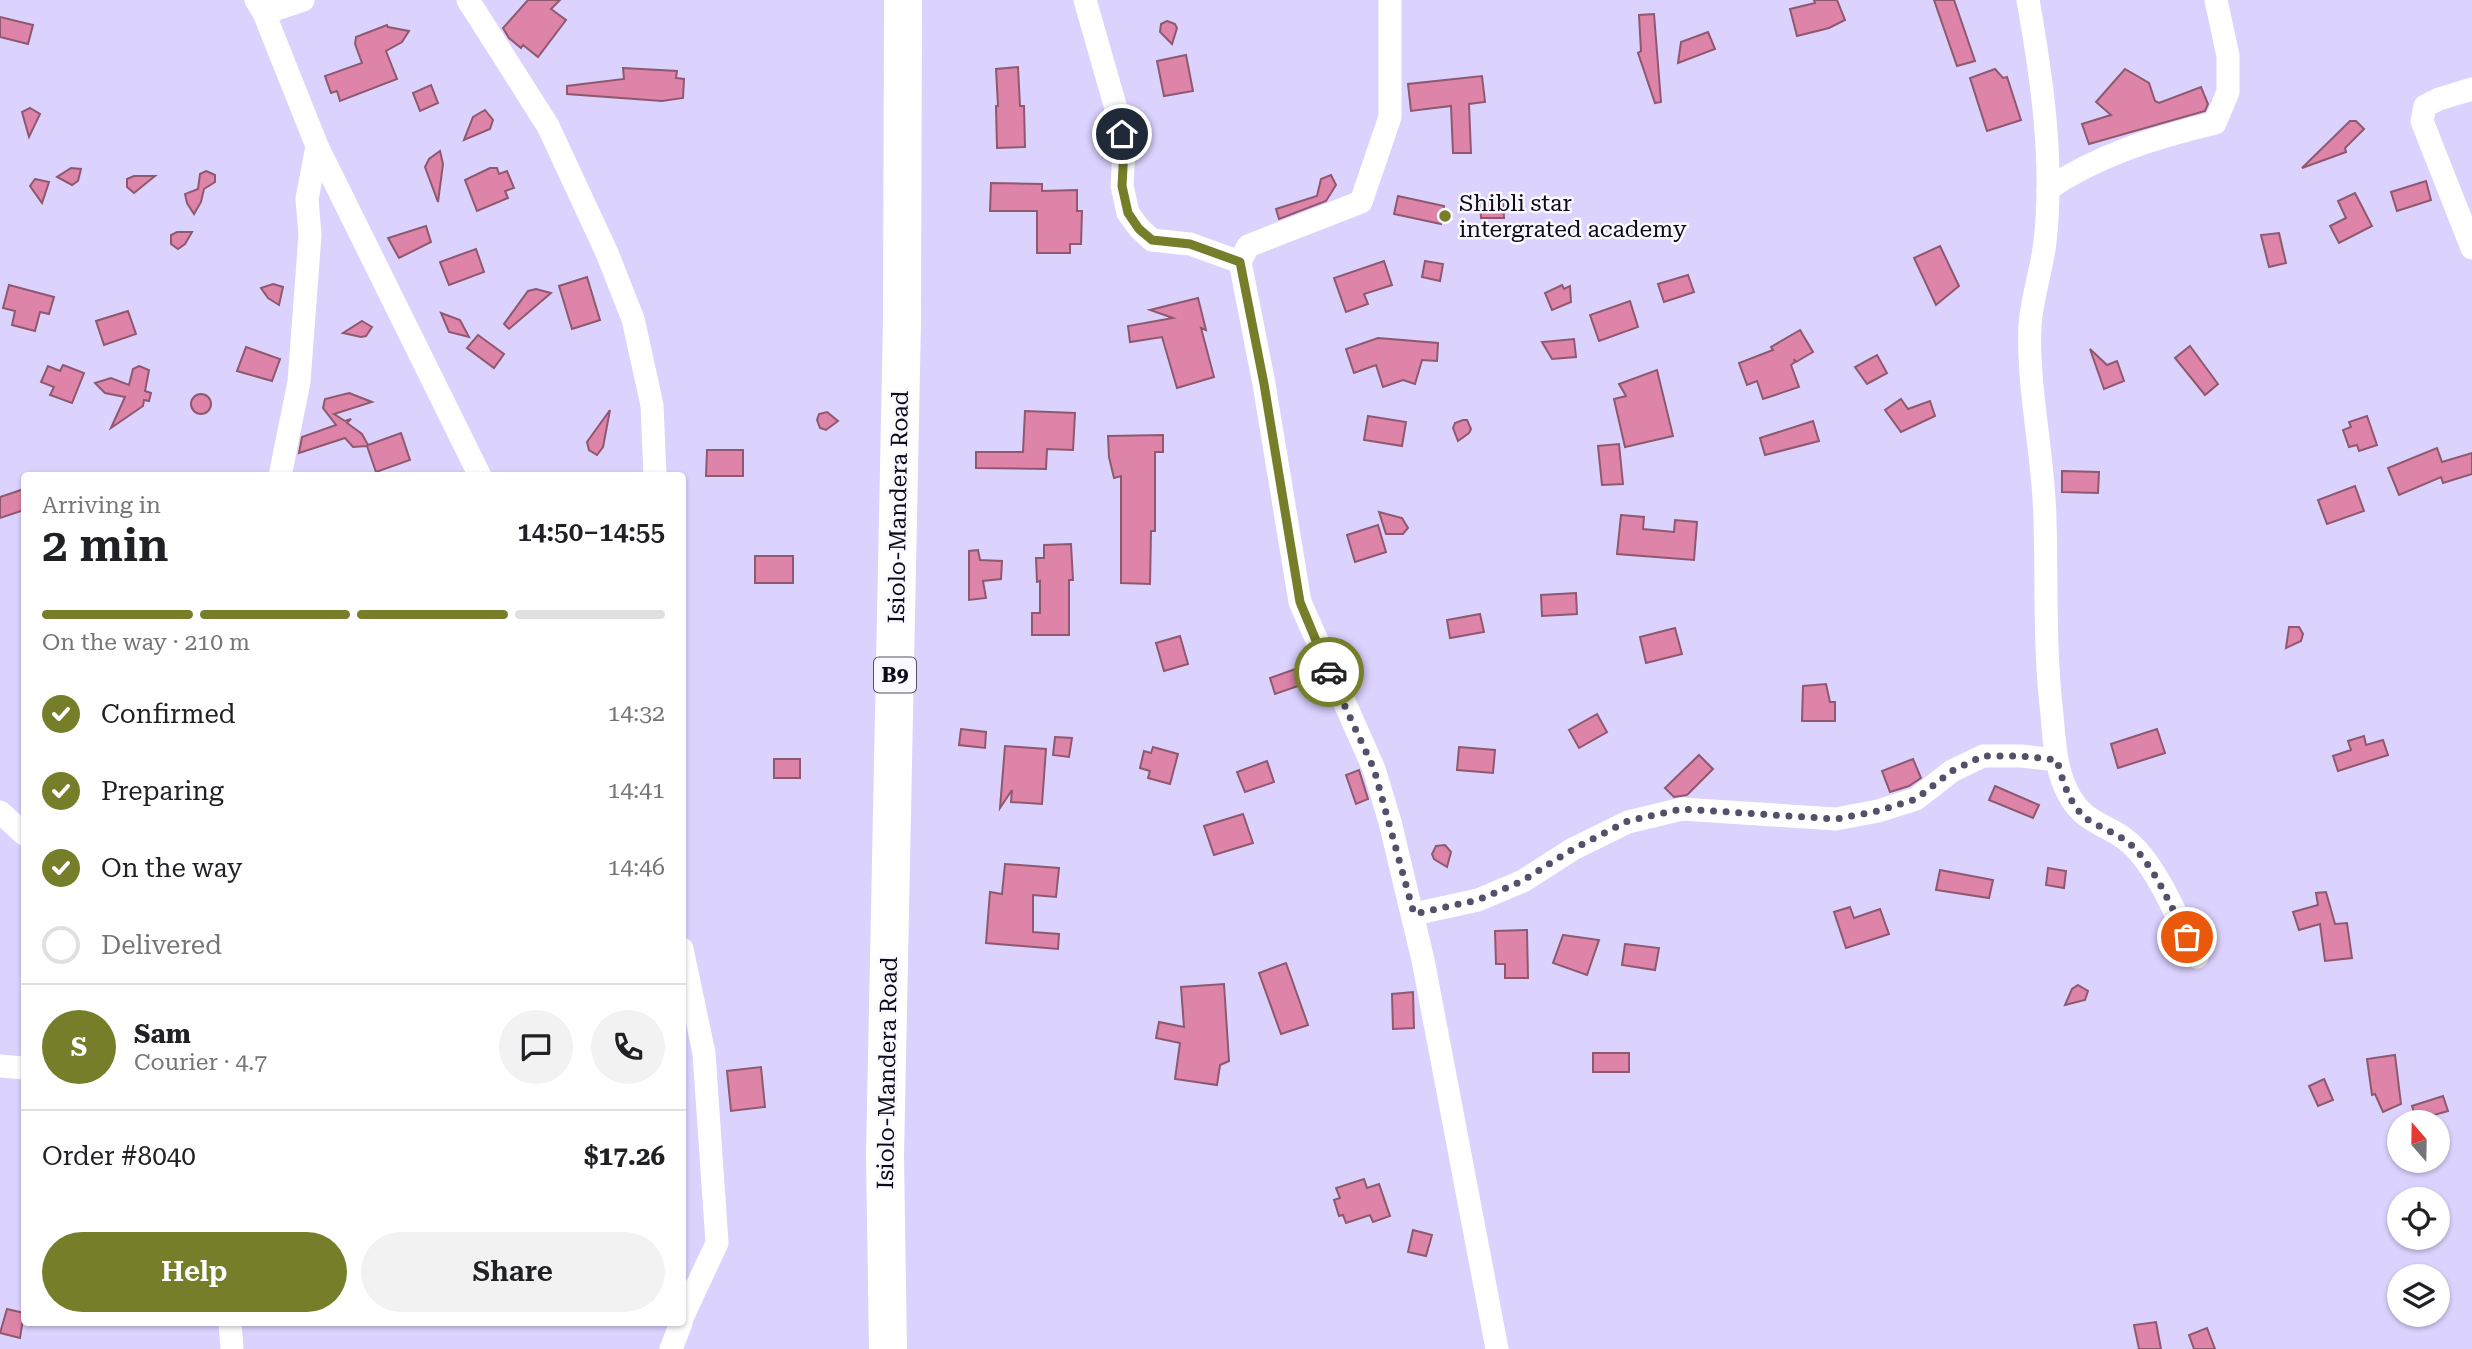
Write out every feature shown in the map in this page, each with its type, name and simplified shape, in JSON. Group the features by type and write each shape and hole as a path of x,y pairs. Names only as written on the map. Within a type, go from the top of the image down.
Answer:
{"highway":[{"name":"Isiolo-Mandera Road","path":"888,1349 885,1156 902,321 903,0"}],"street":[{"path":"303,0 260,7 317,146 478,472"},
{"path":"468,0 548,126 607,253 633,319 652,405 655,472"},
{"path":"1086,0 1119,119 1124,149 1122,186 1128,213 1139,229 1152,240 1190,244 1240,262"},
{"path":"1390,0 1390,117 1361,202 1248,246 1240,262 1264,384 1300,602 1374,769 1414,914 1497,1349"},
{"path":"2028,0 2039,62 2046,130 2048,189 2045,242 2030,324 2045,518 2047,668 2057,760 2072,803 2088,820 2119,834 2138,851 2155,876 2197,957"},
{"path":"2048,189 2074,171 2148,141 2215,122 2228,92 2228,56 2216,0"},
{"path":"2472,89 2425,106 2422,121 2472,248"},
{"path":"281,472 299,382 310,235 307,199 317,146"},
{"path":"1414,914 1478,900 1522,881 1573,849 1628,821 1682,809 1836,819 1878,811 1916,799 1952,771 1983,756 2057,760"},
{"path":"0,812 21,831"},
{"path":"686,968 704,1052 718,1242 686,1312"},
{"path":"0,1066 21,1068"},
{"path":"230,1326 232,1349"},
{"path":"671,1349 680,1326"}],"building":[{"path":"528,0 560,0 551,9 566,20 538,57 523,45 521,48 509,38 503,28"},
{"path":"1814,0 1837,0 1845,20 1829,28 1797,36 1790,9 1815,3"},
{"path":"1934,0 1954,0 1975,61 1957,66"},
{"path":"1654,14 1661,102 1655,103 1638,53 1641,51 1639,15"},
{"path":"0,17 33,25 28,44 0,37"},
{"path":"1167,21 1175,24 1177,28 1172,44 1160,32 1161,24"},
{"path":"387,25 409,31 402,42 386,51 397,79 340,101 337,91 331,93 325,76 362,63 355,44 356,37"},
{"path":"1708,32 1715,49 1678,63 1681,42"},
{"path":"1186,55 1193,91 1164,96 1157,61"},
{"path":"1018,67 1020,106 1024,106 1025,147 997,148 996,69"},
{"path":"623,68 677,71 676,78 684,79 683,98 662,101 567,94 567,86 624,79"},
{"path":"1995,69 2003,78 2007,77 2021,120 1987,131 1970,78"},
{"path":"2125,69 2149,83 2155,101 2159,103 2201,87 2208,104 2205,111 2089,144 2082,124 2111,115 2096,102"},
{"path":"1482,76 1485,102 1469,104 1471,153 1453,153 1451,106 1411,111 1408,84"},
{"path":"431,85 438,103 420,111 413,93"},
{"path":"30,108 40,114 29,137 22,112"},
{"path":"485,110 493,120 490,129 464,140 473,117"},
{"path":"2350,121 2356,121 2364,129 2345,148 2346,152 2302,168"},
{"path":"440,151 443,164 438,202 425,167 429,159"},
{"path":"71,168 81,169 78,181 72,185 57,177"},
{"path":"490,168 497,168 499,174 507,171 514,188 505,191 508,198 477,211 465,180"},
{"path":"206,171 215,175 215,182 204,189 194,214 185,194 198,189 200,174"},
{"path":"1331,175 1336,185 1326,201 1279,219 1276,209 1317,196 1321,179"},
{"path":"134,176 155,176 134,193 127,187 127,179"},
{"path":"35,179 49,182 42,203 30,186"},
{"path":"2426,181 2431,200 2397,211 2391,192"},
{"path":"991,183 1042,184 1042,191 1077,190 1077,211 1082,211 1081,244 1070,244 1070,253 1037,253 1037,211 990,211"},
{"path":"2355,193 2372,226 2339,243 2330,226 2346,218 2338,201"},
{"path":"1398,196 1444,206 1441,224 1394,214"},
{"path":"1503,198 1504,218 1481,218 1480,199"},
{"path":"426,226 431,242 399,258 388,238"},
{"path":"177,232 192,232 185,244 178,249 171,244 171,235"},
{"path":"2279,233 2286,263 2269,267 2261,235"},
{"path":"1940,246 1959,286 1936,305 1914,258"},
{"path":"476,249 484,272 449,285 440,262"},
{"path":"1384,261 1392,285 1364,294 1368,304 1346,312 1334,278"},
{"path":"1425,261 1443,264 1440,281 1422,277"},
{"path":"1688,275 1694,292 1664,302 1658,284"},
{"path":"587,277 600,320 572,329 559,286"},
{"path":"273,284 283,287 279,305 268,298 261,288"},
{"path":"9,285 54,297 49,314 40,312 35,331 12,325 15,311 3,308"},
{"path":"1562,285 1564,289 1570,286 1571,302 1552,310 1545,293"},
{"path":"536,289 551,293 509,329 504,324 528,291"},
{"path":"1198,298 1206,330 1201,328 1214,377 1177,388 1162,337 1130,342 1128,326 1173,318 1150,310"},
{"path":"1630,301 1638,327 1599,341 1590,315"},
{"path":"128,311 136,334 104,345 96,321"},
{"path":"441,313 460,320 469,337 449,332"},
{"path":"362,321 372,327 366,336 343,333"},
{"path":"1800,330 1813,352 1796,362 1794,359 1795,362 1791,365 1799,387 1763,399 1757,381 1747,385 1739,363 1773,350 1771,347"},
{"path":"478,335 504,354 494,368 467,348"},
{"path":"1378,338 1438,343 1437,361 1422,360 1415,384 1403,380 1383,387 1376,365 1354,373 1346,349"},
{"path":"1574,339 1576,357 1552,359 1542,342"},
{"path":"2190,346 2218,384 2205,395 2175,358"},
{"path":"246,347 280,359 272,381 237,371"},
{"path":"2090,349 2107,365 2117,361 2124,381 2104,389"},
{"path":"1877,355 1887,373 1867,384 1855,367"},
{"path":"63,365 84,373 72,403 50,395 54,387 41,382 48,366 60,371"},
{"path":"139,366 149,370 145,391 151,393 149,401 144,400 143,406 111,428 125,397 105,393 95,383 111,378 129,385 133,369"},
{"path":"1657,370 1673,436 1625,447 1614,399 1626,396 1619,384"},
{"path":"349,393 372,402 334,414 345,421 351,419 347,423 362,434 368,445 401,433 410,460 376,472 367,446 353,447 345,438 299,453 302,437 336,425 323,408 325,399"},
{"path":"197,394 205,394 211,404 205,414 197,414 191,408 191,400"},
{"path":"1901,399 1908,409 1930,401 1935,416 1901,432 1885,410"},
{"path":"610,410 603,447 597,455 589,450 587,442"},
{"path":"1025,411 1075,413 1073,450 1047,449 1046,469 976,468 976,452 1023,452"},
{"path":"827,412 838,421 826,430 820,428 817,420 819,414"},
{"path":"1368,416 1406,422 1402,446 1364,440"},
{"path":"2367,416 2377,445 2359,451 2357,445 2349,447 2343,430 2351,427 2349,422"},
{"path":"1467,420 1471,429 1458,441 1453,428 1455,423"},
{"path":"1813,421 1819,441 1765,455 1760,438"},
{"path":"1163,435 1163,452 1155,452 1155,531 1151,531 1150,584 1121,583 1121,476 1114,478 1108,436"},
{"path":"1619,444 1623,484 1602,485 1598,446"},
{"path":"2437,448 2442,462 2472,453 2472,474 2443,483 2441,477 2399,495 2388,468"},
{"path":"707,450 743,450 743,476 706,476"},
{"path":"2062,471 2099,472 2098,493 2062,492"},
{"path":"2355,486 2364,511 2327,524 2318,500"},
{"path":"21,490 21,511 0,518 0,497"},
{"path":"1379,512 1402,518 1408,528 1403,534 1386,534"},
{"path":"1621,515 1644,517 1643,529 1674,532 1675,520 1697,522 1694,560 1617,554"},
{"path":"1378,525 1386,552 1355,562 1347,535"},
{"path":"1071,544 1073,580 1069,580 1069,635 1032,635 1032,613 1040,613 1040,581 1037,582 1036,558 1044,558 1044,545"},
{"path":"978,550 980,560 1002,561 1001,579 983,581 986,598 969,600 969,551"},
{"path":"755,556 793,556 793,583 755,583"},
{"path":"1576,593 1577,614 1542,616 1541,595"},
{"path":"1480,614 1484,632 1450,638 1447,620"},
{"path":"2289,627 2299,627 2303,634 2301,641 2286,648"},
{"path":"1675,628 1682,654 1646,663 1640,637"},
{"path":"1180,636 1188,664 1164,671 1156,643"},
{"path":"1298,668 1304,684 1275,694 1270,678"},
{"path":"1826,684 1830,702 1835,702 1835,721 1802,721 1803,686"},
{"path":"1597,714 1607,732 1579,748 1569,730"},
{"path":"961,729 986,732 985,748 959,745"},
{"path":"2157,729 2165,753 2118,768 2111,744"},
{"path":"2364,736 2366,745 2383,740 2388,755 2338,771 2333,756 2351,750 2348,741"},
{"path":"1055,737 1072,738 1069,757 1053,755"},
{"path":"1005,746 1046,749 1042,804 1011,802 1012,790 1000,808"},
{"path":"1153,747 1178,754 1170,784 1148,778 1150,771 1140,768 1144,751 1151,753"},
{"path":"1459,747 1495,750 1493,773 1457,770"},
{"path":"1699,755 1713,769 1687,795 1674,797 1665,788"},
{"path":"774,759 800,759 800,778 774,778"},
{"path":"1913,759 1921,778 1909,786 1890,792 1882,771"},
{"path":"1267,761 1274,782 1245,792 1237,772"},
{"path":"1359,770 1368,799 1356,804 1346,775"},
{"path":"1995,786 2039,805 2033,818 1989,800"},
{"path":"1243,814 1253,843 1214,855 1204,826"},
{"path":"1445,845 1451,852 1447,867 1434,859 1432,854 1436,846"},
{"path":"1005,864 1059,868 1056,897 1033,895 1033,932 1059,934 1058,949 986,943 990,892 1002,894"},
{"path":"2048,868 2066,871 2064,888 2046,885"},
{"path":"1940,870 1993,880 1989,898 1936,890"},
{"path":"2326,892 2335,924 2347,923 2352,958 2325,961 2320,924 2299,930 2293,912 2318,905 2316,893"},
{"path":"1850,907 1854,918 1880,909 1889,934 1846,948 1834,912"},
{"path":"1527,930 1528,978 1505,978 1505,964 1496,964 1495,931"},
{"path":"1563,935 1599,940 1587,975 1553,963"},
{"path":"1625,944 1659,948 1655,970 1622,965"},
{"path":"1286,963 1308,1025 1281,1034 1259,973"},
{"path":"1224,984 1229,1061 1220,1065 1217,1085 1175,1079 1180,1043 1156,1038 1159,1022 1184,1027 1181,987"},
{"path":"2078,985 2088,991 2085,1000 2065,1005 2072,989"},
{"path":"1413,992 1414,1028 1393,1029 1392,994"},
{"path":"1593,1053 1629,1053 1629,1072 1593,1072"},
{"path":"2395,1055 2401,1104 2383,1112 2375,1094 2372,1095 2367,1059"},
{"path":"761,1067 765,1107 731,1111 727,1071"},
{"path":"2324,1079 2333,1100 2318,1106 2309,1086"},
{"path":"2443,1096 2448,1110 2413,1110 2412,1106"},
{"path":"1364,1179 1367,1188 1379,1184 1390,1216 1373,1222 1370,1215 1346,1223 1343,1215 1339,1216 1334,1200 1340,1198 1336,1188"},
{"path":"1413,1230 1432,1235 1426,1256 1408,1252"},
{"path":"7,1309 21,1312 20,1338 0,1333"},
{"path":"2156,1322 2161,1349 2139,1349 2134,1325"},
{"path":"2207,1328 2215,1349 2194,1349 2189,1335"}],"way so far":[{"path":"1329,672 1374,769 1414,914 1478,900 1522,881 1573,849 1628,821 1682,809 1836,819 1878,811 1916,799 1952,771 1983,756 2021,756 2057,760 2072,803 2088,820 2119,834 2138,851 2155,876 2187,937"}],"place":[{"name":"Shibli star intergrated academy","path":"1445,216"}],"route":[{"path":"1122,134 1122,186 1128,213 1139,229 1152,240 1190,244 1240,262 1264,384 1300,602 1329,672"}]}
